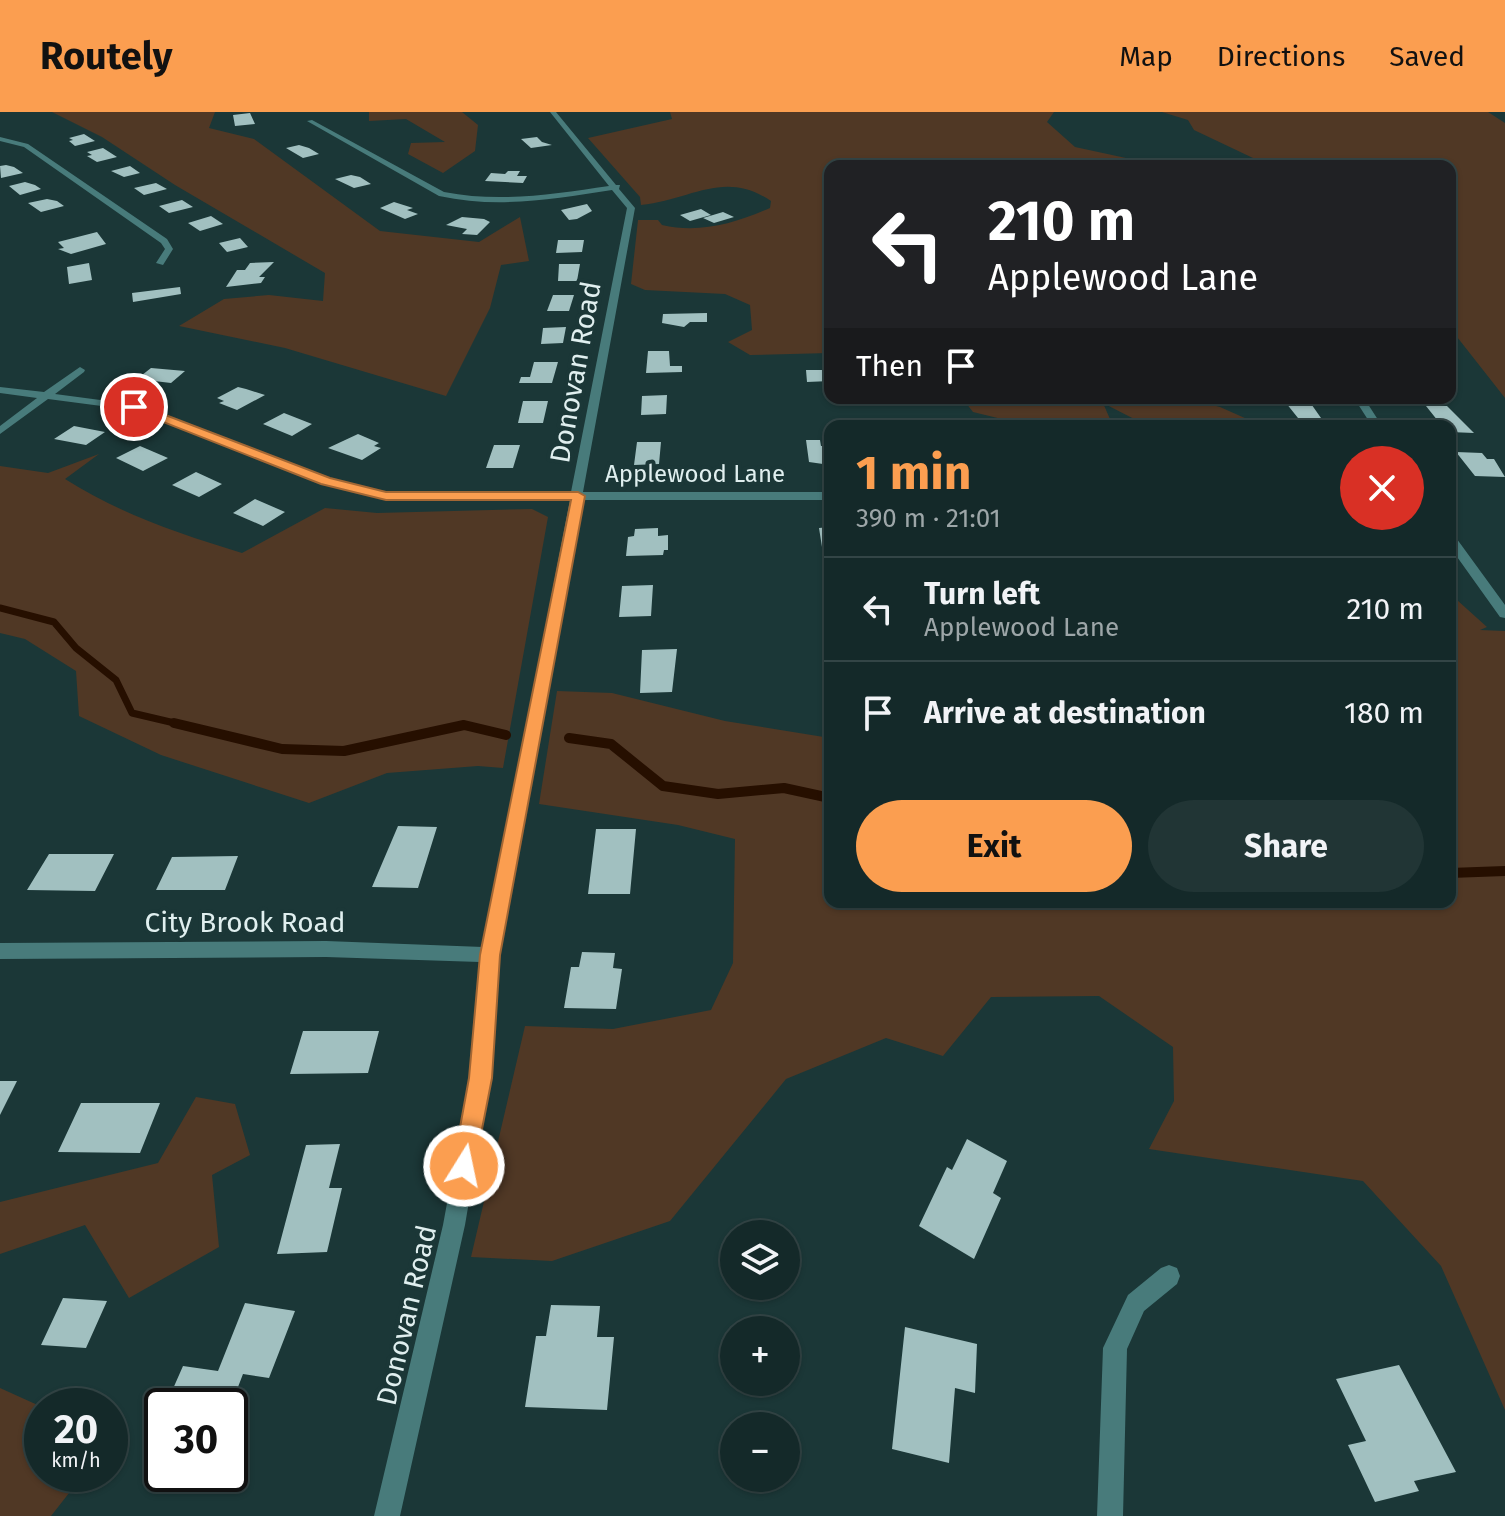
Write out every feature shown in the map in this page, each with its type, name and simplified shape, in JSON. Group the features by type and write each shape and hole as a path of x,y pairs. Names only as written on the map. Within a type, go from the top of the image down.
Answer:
{"street":[{"name":"Donovan Road","path":"387,1516 457,1211 480,1078 490,955 631,208 553,112"},
{"path":"310,121 442,194 465,200 536,198 617,187"},
{"path":"0,139 26,145 164,241 169,249 160,263"},
{"path":"0,431 80,370"},
{"name":"Applewood Lane","path":"0,390 134,407 326,481 386,496 824,496"},
{"path":"1456,546 1505,614"},
{"name":"City Brook Road","path":"0,951 326,949 490,955"},
{"path":"1110,1516 1115,1348 1136,1303 1169,1276"}],"shaded area":[{"path":"52,112 215,112 209,128 254,139 380,231 479,242 520,217 529,261 501,265 490,308 446,396 285,348 179,326 224,299 269,295 323,301 325,273 175,185 102,137"},
{"path":"369,112 462,112 478,125 475,151 443,173 408,154 411,143 445,142 406,119 369,121"},
{"path":"670,112 1054,112 1047,122 1075,147 1135,160 824,160 824,353 750,355 728,342 752,330 750,305 725,294 645,290 631,284 638,220 658,220 662,225 704,228 770,208 771,201 738,187 707,189 641,205 640,197 588,138 672,119"},
{"path":"1162,112 1488,112 1505,123 1505,398 1456,336 1456,160 1251,160 1253,158 1194,130 1188,120"},
{"path":"967,404 1103,404 1110,420 1006,420 973,412"},
{"path":"1105,404 1208,404 1249,420 1136,420"},
{"path":"99,454 65,479 129,513 242,553 325,508 377,513 532,509 548,517 503,768 478,766 387,773 309,803 161,755 79,716 76,671 25,639 0,633 0,466 48,473"},
{"path":"1456,600 1487,627 1480,630 1505,631 1505,1410 1441,1266 1363,1181 1149,1149 1174,1101 1173,1047 1099,996 991,997 943,1056 886,1038 786,1079 670,1221 552,1261 471,1257 525,1026 613,1029 711,1010 733,963 735,839 678,825 539,804 557,691 612,693 725,721 824,737 824,908 1456,908"},
{"path":"196,1097 235,1104 250,1155 212,1175 219,1247 129,1298 85,1225 0,1254 0,1202 158,1163"},
{"path":"0,1388 24,1399 24,1492 70,1492 51,1516 0,1516"}],"building":[{"path":"250,113 255,124 235,126 233,115"},
{"path":"84,134 95,141 75,146 69,141 73,140 69,138"},
{"path":"537,137 552,145 531,148 521,139"},
{"path":"299,145 319,154 303,158 286,148"},
{"path":"103,148 117,157 97,162 87,156 92,155 87,152"},
{"path":"6,165 23,173 1,178 0,166"},
{"path":"130,166 140,173 124,177 111,171"},
{"path":"520,171 517,176 527,176 523,183 485,181 491,173 505,174"},
{"path":"351,175 371,184 354,188 335,179"},
{"path":"25,182 41,189 20,195 9,186"},
{"path":"156,183 167,189 144,195 134,188"},
{"path":"47,199 64,206 41,212 28,203"},
{"path":"182,200 193,207 169,213 159,206"},
{"path":"394,202 413,208 407,210 418,214 405,219 380,208"},
{"path":"587,204 592,211 577,219 569,220 561,210"},
{"path":"701,209 711,215 690,221 680,215"},
{"path":"723,212 734,217 714,223 703,218"},
{"path":"211,216 223,224 200,231 188,223"},
{"path":"462,217 490,222 477,235 462,234 467,229 446,225"},
{"path":"97,232 106,244 71,254 58,249 64,248 58,242"},
{"path":"240,238 248,247 227,252 219,243"},
{"path":"558,240 584,240 582,252 556,253"},
{"path":"274,262 259,277 265,277 261,283 226,287 237,270 245,270 250,263"},
{"path":"89,263 92,280 69,284 67,267"},
{"path":"559,264 580,264 577,281 558,281"},
{"path":"180,287 181,294 133,302 132,293"},
{"path":"553,295 574,295 569,311 547,311"},
{"path":"707,313 707,322 690,322 684,327 662,323 663,314"},
{"path":"566,327 563,343 541,344 543,328"},
{"path":"648,351 669,351 670,366 682,366 682,372 646,373"},
{"path":"534,362 558,362 552,383 519,383 521,377 530,377"},
{"path":"151,368 185,371 171,383 137,379"},
{"path":"806,370 824,370 824,381 807,382"},
{"path":"238,387 265,395 237,410 219,403 224,401 217,398"},
{"path":"667,395 666,414 641,415 642,396"},
{"path":"523,401 548,401 543,423 518,423"},
{"path":"1287,404 1311,404 1321,418 1298,418"},
{"path":"1426,406 1447,406 1474,433 1456,432 1456,420 1437,420"},
{"path":"284,413 312,424 292,436 263,424"},
{"path":"74,426 105,432 86,445 54,439"},
{"path":"358,434 379,443 374,446 381,448 362,460 328,448"},
{"path":"806,440 820,440 821,446 824,446 824,464 809,462"},
{"path":"637,442 661,442 659,464 634,465"},
{"path":"494,445 520,445 513,468 486,468"},
{"path":"140,446 168,458 143,471 116,458"},
{"path":"1456,452 1482,453 1487,459 1494,459 1505,477 1475,476"},
{"path":"196,472 222,484 199,497 172,485"},
{"path":"255,499 285,512 263,526 233,513"},
{"path":"658,528 658,536 668,535 668,550 664,550 663,555 626,556 628,537 634,536 635,529"},
{"path":"819,528 824,528 824,547 822,547"},
{"path":"653,585 651,616 619,617 622,586"},
{"path":"677,649 672,692 640,693 642,650"},
{"path":"398,826 437,827 418,888 372,887"},
{"path":"596,829 636,829 630,894 588,894"},
{"path":"49,854 114,854 95,891 27,890"},
{"path":"238,856 225,890 156,890 172,857"},
{"path":"582,952 615,953 613,968 622,969 616,1009 564,1008 571,967 579,967"},
{"path":"303,1031 379,1031 368,1073 290,1074"},
{"path":"0,1081 17,1081 0,1115"},
{"path":"81,1103 160,1103 140,1153 58,1152"},
{"path":"967,1139 1007,1161 993,1193 1001,1198 974,1259 919,1226 947,1167 952,1170"},
{"path":"340,1144 329,1188 342,1188 327,1252 277,1254 306,1145"},
{"path":"63,1298 107,1301 86,1348 41,1345"},
{"path":"245,1303 295,1311 269,1378 243,1374 238,1388 173,1388 183,1366 218,1371"},
{"path":"551,1305 600,1306 597,1337 614,1337 607,1410 525,1407 536,1336 546,1336"},
{"path":"905,1327 977,1344 975,1393 955,1388 949,1463 892,1449"},
{"path":"1399,1365 1456,1472 1414,1481 1419,1491 1375,1502 1348,1445 1366,1441 1336,1379"}],"waterway":[{"path":"0,608 54,622 76,648 116,680 132,713 183,725"},
{"path":"174,723 282,749 344,751 464,725 506,735"},
{"path":"569,738 611,744 663,786 718,794 784,788 824,797"},
{"path":"1456,873 1505,871"}],"route":[{"path":"134,407 326,481 386,496 578,496 490,955 480,1078 464,1166"}]}
